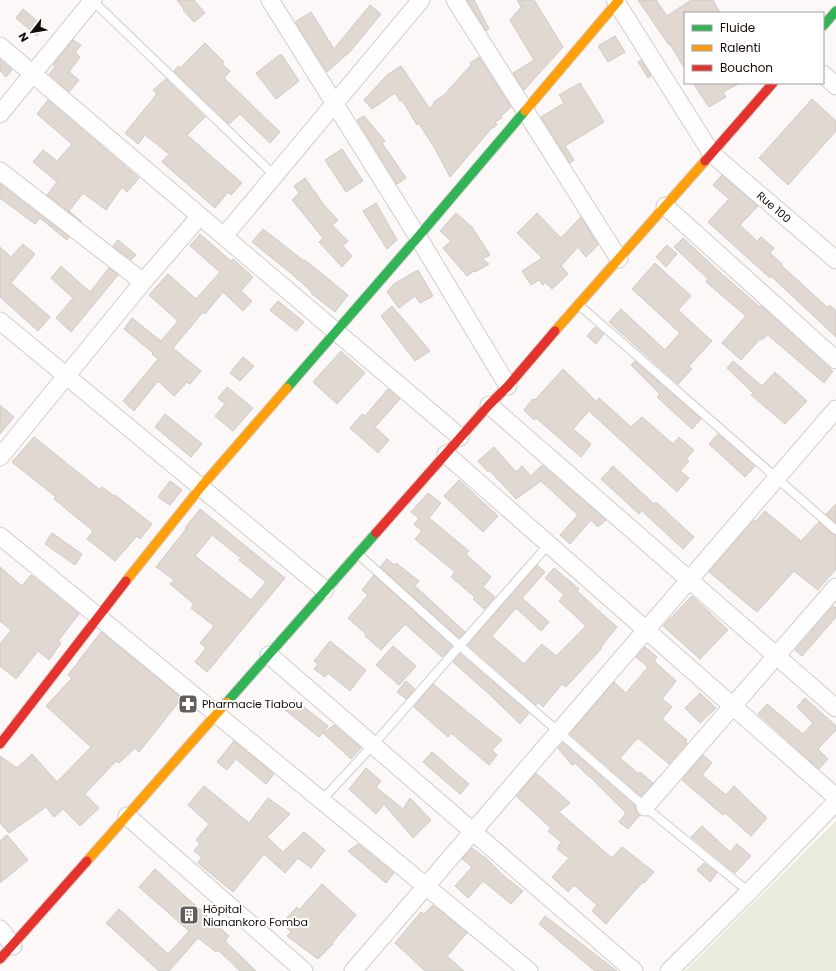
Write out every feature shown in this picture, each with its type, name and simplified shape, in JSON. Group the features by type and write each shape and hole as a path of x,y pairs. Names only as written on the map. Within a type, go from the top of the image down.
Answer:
{"street":[{"path":"0,114 93,0"},
{"path":"270,0 418,237 508,386"},
{"path":"224,236 274,175 335,105 421,0"},
{"path":"455,0 619,259"},
{"path":"0,744 98,616 201,487 418,237 617,1"},
{"name":"Rue 100","path":"617,1 712,154 836,260"},
{"path":"824,25 836,11"},
{"path":"0,46 460,438"},
{"path":"824,75 836,86"},
{"path":"0,959 489,405 508,386 578,304 712,154 772,84"},
{"path":"0,171 143,282"},
{"path":"665,206 836,360"},
{"path":"0,457 143,282 200,216"},
{"path":"0,322 326,590"},
{"path":"489,405 836,708"},
{"path":"353,971 836,410"},
{"path":"446,454 836,797"},
{"path":"0,536 529,971"},
{"path":"645,807 836,587"},
{"path":"269,655 634,971"},
{"path":"668,971 749,892 836,802"},
{"path":"127,816 304,971"},
{"path":"0,929 13,946"}],"lane":[{"path":"93,0 274,175"},
{"path":"578,304 836,530"},
{"path":"322,800 373,745 548,545"},
{"path":"358,554 558,732 645,807 749,892"}],"green space":[{"path":"836,821 836,971 685,971"}],"building":[{"path":"177,0 194,0 205,13 194,22 183,10 184,9"},
{"path":"467,0 474,0 489,29 486,31"},
{"path":"517,0 534,0 563,47 524,90 513,73 534,60 510,20 521,7"},
{"path":"638,0 656,0 667,16 691,0 713,0 719,12 684,12 684,67 670,44 669,45"},
{"path":"370,5 381,14 348,54 327,72 295,22 311,12 334,49"},
{"path":"23,9 44,27 37,36 16,18"},
{"path":"615,36 625,52 608,62 598,46"},
{"path":"73,40 81,45 75,53 80,57 69,72 79,80 69,92 49,74 55,67 53,65"},
{"path":"205,43 224,62 222,64 230,71 224,78 280,132 270,143 240,114 229,124 174,71 178,66 180,68"},
{"path":"281,54 299,81 276,99 256,73"},
{"path":"479,57 511,107 501,116 502,118 495,122 497,125 491,129 450,177 434,147 418,122 417,125 402,100 400,101 395,93 372,109 364,100 387,75 401,66 430,109 435,101 444,95 471,65 470,63"},
{"path":"0,59 12,70 6,77 0,71"},
{"path":"641,60 651,76 648,78 638,62"},
{"path":"166,79 205,117 187,135 242,183 231,195 228,192 215,208 162,162 169,154 145,135 138,144 125,133 157,94 153,90"},
{"path":"580,83 604,122 565,146 574,160 570,163 541,117 564,103 559,95"},
{"path":"694,84 738,84 723,92 726,97 709,107"},
{"path":"812,99 836,121 836,131 788,185 759,158"},
{"path":"48,100 139,178 127,192 122,187 106,210 83,193 69,211 82,222 47,195 57,182 33,162 43,150 57,161 72,144 37,114"},
{"path":"364,116 385,141 382,143 406,178 397,184 357,120"},
{"path":"342,149 363,181 346,192 325,160"},
{"path":"722,175 758,206 740,225 757,241 761,237 774,248 770,253 782,264 781,265 828,308 830,305 836,311 836,337 771,276 770,278 708,222 729,199 713,185"},
{"path":"305,178 324,205 338,220 332,225 348,241 343,246 352,256 342,267 319,242 323,238 292,200 299,193 294,186"},
{"path":"0,184 69,237 67,240 40,218 35,224 0,198"},
{"path":"376,203 397,240 387,249 363,211"},
{"path":"456,213 472,227 490,255 482,259 489,264 467,276 443,248 451,241 440,231"},
{"path":"537,213 561,238 581,217 598,245 586,257 578,247 561,266 568,274 552,289 545,282 543,285 539,280 531,285 522,271 542,258 517,233"},
{"path":"263,229 304,261 305,260 348,295 335,312 311,293 312,292 293,275 252,242"},
{"path":"200,234 231,261 233,259 253,277 241,291 252,301 243,311 223,292 205,314 203,312 173,348 201,371 190,384 187,382 174,396 158,381 134,411 123,401 158,359 124,329 132,318 161,341 178,321 149,295 168,274 196,299 220,272 190,246"},
{"path":"683,238 724,276 760,307 761,306 833,371 824,383 768,335 761,340 760,339 741,360 722,343 746,316 706,282 708,279 674,247"},
{"path":"118,240 136,255 131,260 113,246"},
{"path":"23,244 35,254 11,283 50,317 38,331 0,297 0,247 11,257"},
{"path":"667,245 677,254 666,267 656,257"},
{"path":"655,263 691,296 679,309 679,311 712,341 689,366 692,369 678,384 609,322 621,309 665,350 680,333 632,289"},
{"path":"61,266 90,292 109,268 118,275 71,332 56,318 73,298 51,278"},
{"path":"418,270 433,296 420,303 415,296 399,308 387,292 394,284"},
{"path":"278,301 304,322 296,331 270,310"},
{"path":"392,306 430,351 415,361 381,316"},
{"path":"595,327 604,334 596,344 587,336"},
{"path":"341,351 365,373 337,404 313,382"},
{"path":"243,357 254,366 240,381 230,373"},
{"path":"635,361 701,419 692,429 657,397 660,394 631,365"},
{"path":"733,361 762,386 775,372 807,401 785,424 751,395 753,393 727,368"},
{"path":"563,369 596,401 599,398 631,427 642,417 673,444 679,437 694,450 686,459 689,461 680,471 689,478 677,492 589,411 573,429 591,444 581,457 536,418 534,420 524,410"},
{"path":"227,387 253,408 233,431 215,416 225,404 218,398"},
{"path":"388,389 400,399 375,427 389,440 378,453 350,428 362,414 365,416"},
{"path":"0,405 14,417 0,434"},
{"path":"165,414 202,444 191,457 155,427"},
{"path":"718,434 755,466 745,477 709,444"},
{"path":"34,437 100,490 102,487 114,496 115,495 152,524 140,539 137,536 115,561 87,539 93,531 54,499 56,497 12,462"},
{"path":"494,447 516,472 522,466 531,476 542,465 606,520 598,527 591,520 570,544 560,535 578,515 541,481 516,499 489,470 488,472 478,461"},
{"path":"613,466 654,504 656,502 694,537 683,549 642,511 639,514 601,479"},
{"path":"459,480 498,516 483,532 444,496"},
{"path":"170,481 182,490 170,505 158,497"},
{"path":"428,493 441,503 429,518 469,551 466,554 491,577 483,587 495,597 484,609 473,599 475,597 451,577 455,572 415,539 422,531 414,524 419,518 411,512"},
{"path":"836,504 836,523 826,514"},
{"path":"200,509 285,578 207,672 195,662 206,648 200,643 214,626 191,608 194,604 170,584 174,580 156,567 186,529 185,528","holes":["212,535 241,558 239,560 266,582 251,600 195,556"]},
{"path":"765,511 801,541 819,522 832,534 836,535 836,569 818,590 794,571 757,612 709,572 754,520 756,521"},
{"path":"52,533 82,554 75,565 45,544"},
{"path":"387,559 394,565 396,563 419,581 415,586 465,632 459,638 380,567"},
{"path":"537,565 545,572 522,598 549,622 541,631 516,608 492,636 524,664 542,644 556,656 586,626 559,601 564,595 545,578 554,568 579,589 577,591 617,627 601,647 602,648 566,687 562,684 543,707 538,702 536,705 468,645"},
{"path":"0,567 22,586 31,575 79,614 58,641 61,643 49,660 38,651 16,679 0,666 0,644 11,630 0,621"},
{"path":"374,575 452,646 442,657 405,624 381,650 348,618 368,595 362,590"},
{"path":"692,596 728,630 700,659 663,626"},
{"path":"833,606 836,608 836,617 802,656 795,650"},
{"path":"101,632 182,698 139,752 135,748 119,763 116,761 85,794 99,808 80,826 63,809 54,817 46,807 9,833 0,823 0,756 17,768 32,754 57,782 91,747 46,706 72,678 68,675"},
{"path":"330,641 366,670 350,691 328,673 325,677 314,669 318,664 314,661"},
{"path":"393,646 416,666 399,685 376,665"},
{"path":"645,647 657,657 654,661 676,681 662,699 672,707 662,719 687,740 685,742 687,743 669,764 638,738 620,758 639,774 640,772 653,783 641,796 570,734 614,682 626,693 648,667 636,657"},
{"path":"460,654 529,713 520,724 453,662"},
{"path":"406,681 415,689 406,699 397,692"},
{"path":"433,684 502,740 492,750 497,755 489,765 451,733 448,737 414,707"},
{"path":"700,693 716,708 700,723 685,708"},
{"path":"805,698 836,726 836,730 818,749 828,759 819,769 758,714 767,704 803,734 813,723 797,707"},
{"path":"294,699 328,726 319,737 285,710"},
{"path":"334,725 361,748 351,759 323,733"},
{"path":"234,741 274,774 266,784 236,759 227,770 217,762"},
{"path":"563,743 635,806 636,811 640,815 628,829 619,822 626,813 575,763 572,765 558,748"},
{"path":"432,752 469,784 460,794 423,762"},
{"path":"703,755 712,763 702,775 726,795 734,786 767,818 751,836 725,813 723,815 682,780"},
{"path":"366,768 381,781 376,787 403,809 410,798 431,820 413,838 384,804 376,814 349,789"},
{"path":"536,773 570,803 559,812 612,858 622,847 654,872 631,895 606,924 592,911 597,905 574,885 568,892 552,877 569,858 557,849 561,842 548,831 551,828 516,796"},
{"path":"204,786 249,823 268,798 290,814 267,837 283,852 304,832 325,850 311,868 298,858 285,873 264,854 233,892 198,863 202,857 194,851 200,843 196,840 209,824 188,805"},
{"path":"702,826 730,852 737,844 751,856 735,873 691,837"},
{"path":"7,835 28,860 0,883 0,841"},
{"path":"358,844 394,873 386,883 348,851"},
{"path":"472,848 487,859 504,876 523,891 511,904 483,881 468,898 455,886 472,867 462,859"},
{"path":"704,863 717,873 710,882 697,870"},
{"name":"Hôpital Nianankoro Fomba","path":"155,869 229,936 225,941 256,971 240,971 218,950 216,952 198,938 169,971 159,971 106,923 119,909 168,954 189,931 139,887"},
{"path":"322,884 356,915 332,943 333,944 318,959 287,936 291,932 282,923 297,907 299,910"},
{"path":"433,905 467,933 447,956 464,971 425,971 395,943 421,912 424,914"},
{"path":"545,916 617,971 595,971 539,924"}],"traffic: fast":[{"path":"824,25 836,11"},
{"path":"287,388 525,111"},
{"path":"227,702 376,533"}],"traffic: slow":[{"path":"525,111 619,0"},
{"path":"555,331 705,161"},
{"path":"126,581 201,487 287,388"},
{"path":"87,861 227,702"}],"traffic: jam":[{"path":"705,161 772,84"},
{"path":"376,533 489,405 508,386 555,331"},
{"path":"0,744 126,581"},
{"path":"0,959 87,861"}],"place":[{"name":"Pharmacie Tiabou","path":"188,704"},
{"name":"Hôpital Nianankoro Fomba","path":"189,915"}]}
